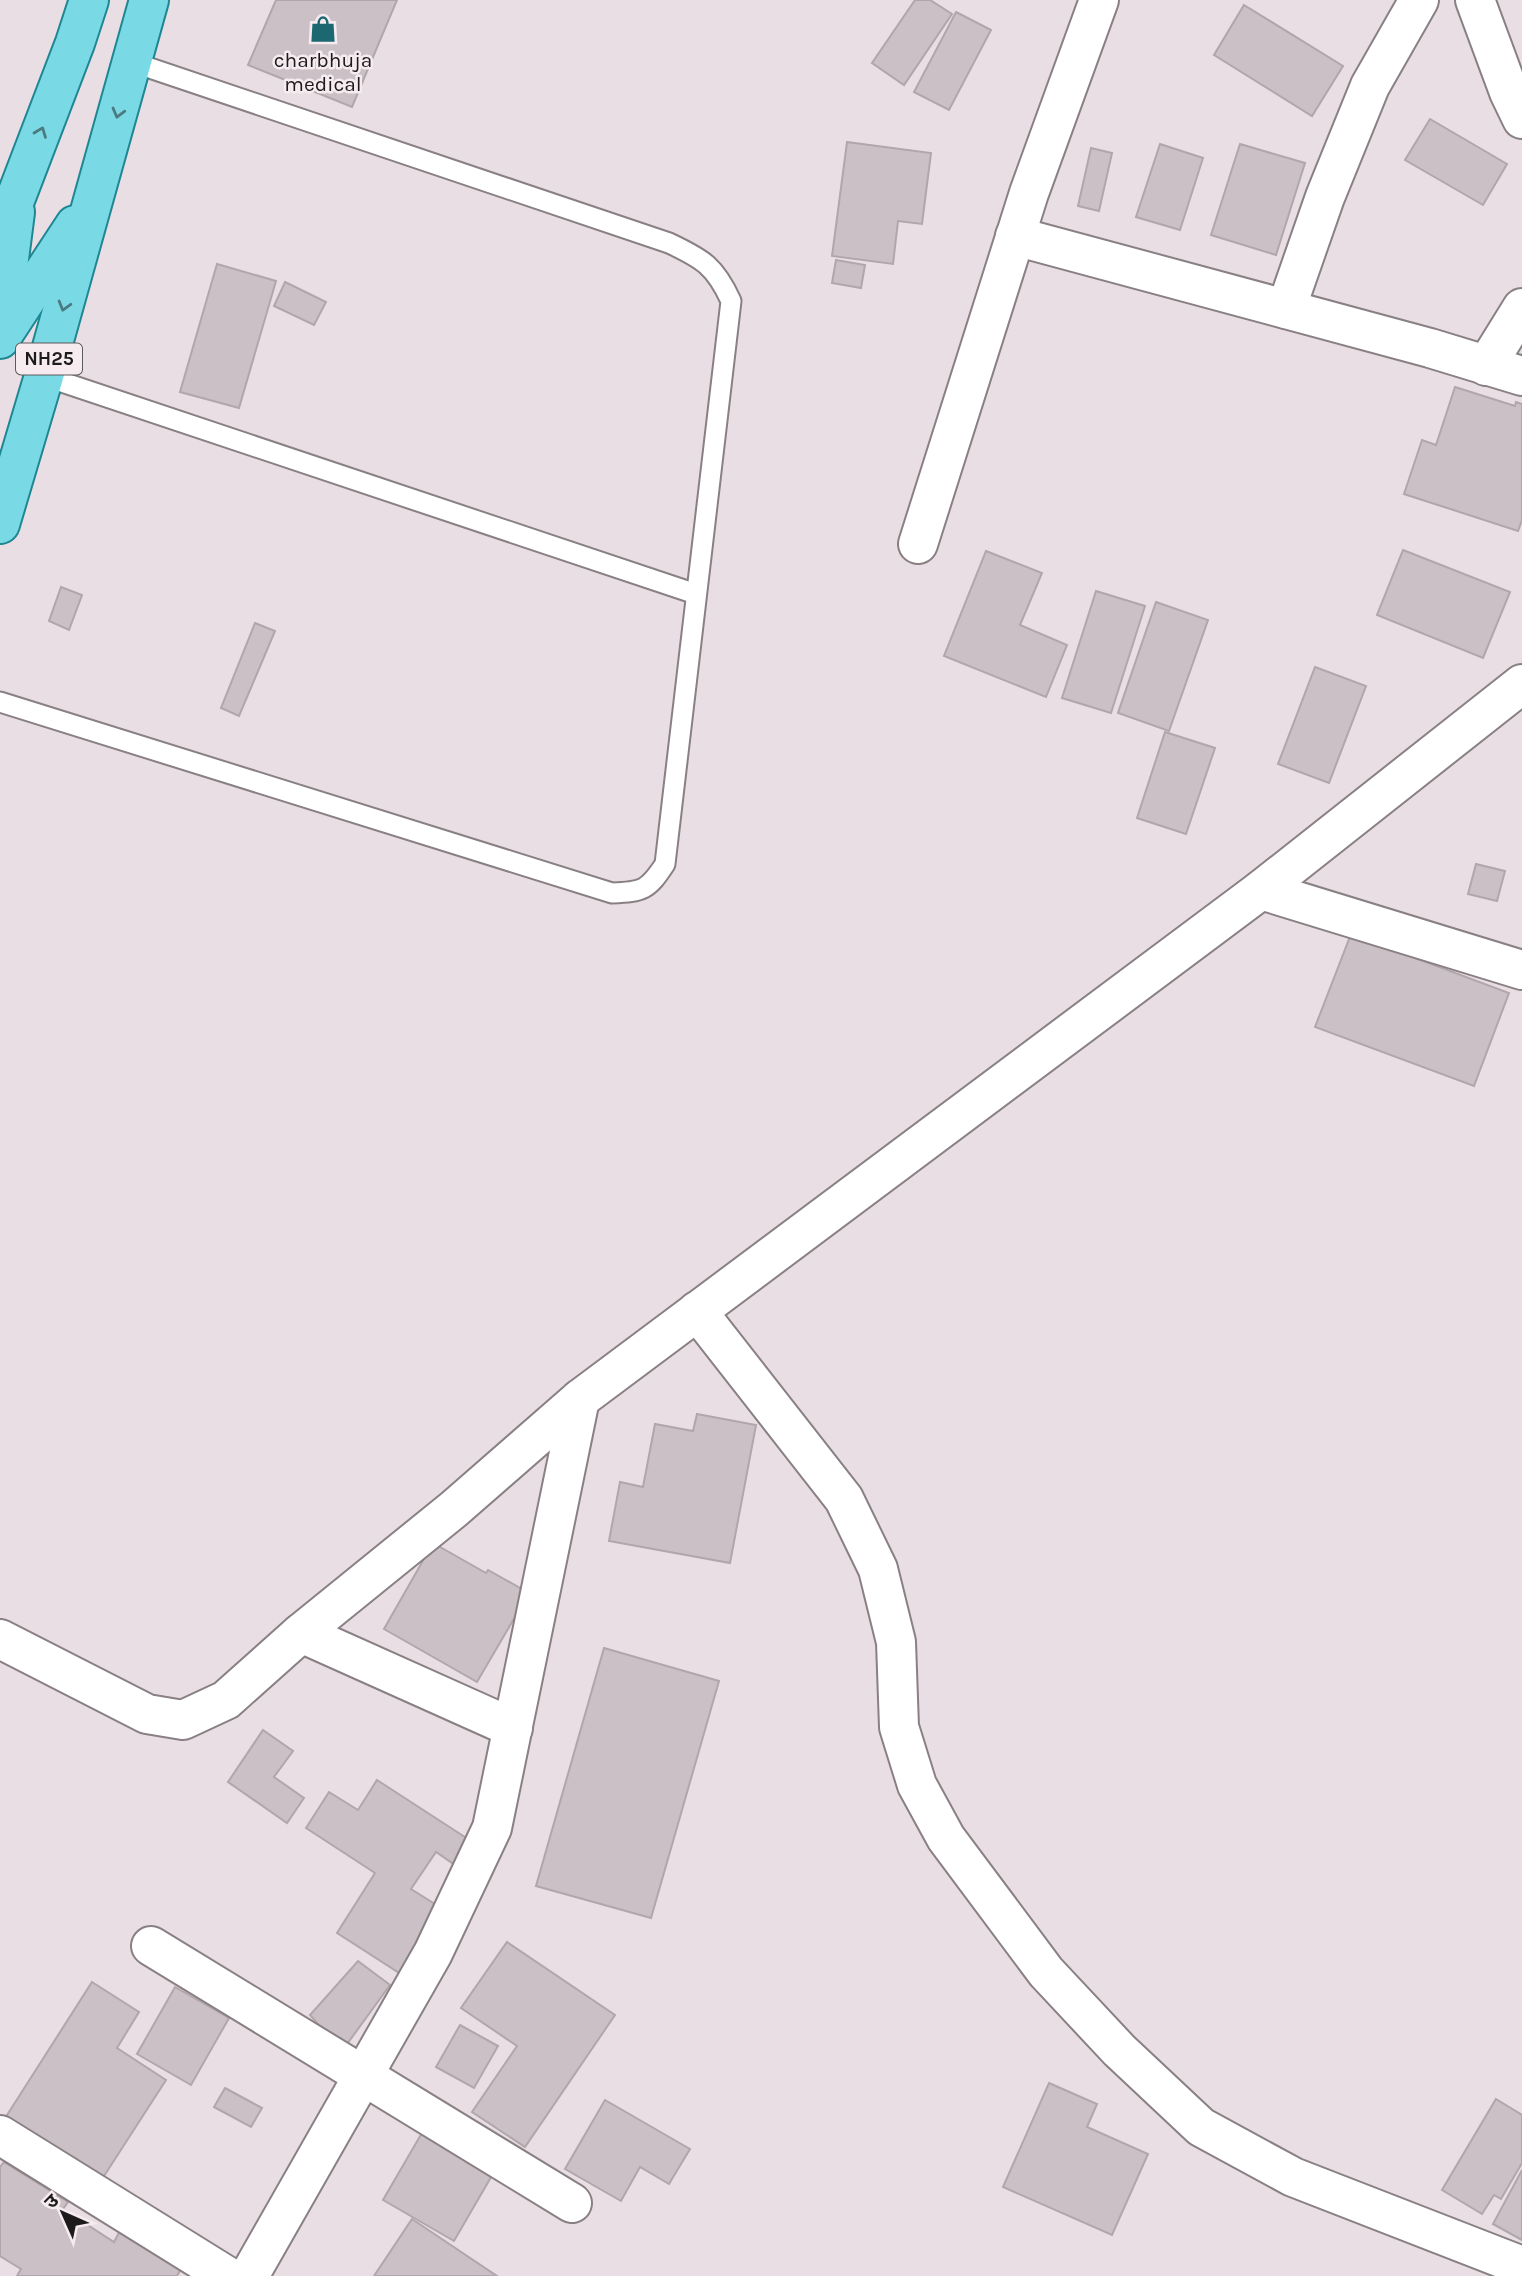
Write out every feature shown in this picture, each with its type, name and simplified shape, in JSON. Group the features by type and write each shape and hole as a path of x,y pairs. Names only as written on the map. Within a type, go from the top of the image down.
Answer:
{"main road":[{"path":"0,239 89,0"},
{"name":"NH25","path":"0,524 149,0"},
{"path":"0,339 95,194"},
{"path":"0,328 17,195"}],"street":[{"path":"918,544 1015,236 1099,0"},
{"path":"1286,309 1325,197 1370,86 1419,0"},
{"path":"1475,0 1509,92 1522,119"},
{"path":"1015,236 1430,348 1504,371 1522,308"},
{"path":"0,1639 147,1714 183,1720 226,1700 301,1633 454,1509 580,1399 1261,890 1522,684"},
{"path":"1261,890 1522,970"},
{"path":"697,1311 844,1499 878,1569 896,1642 899,1727 917,1785 947,1838 1046,1972 1119,2050 1201,2127 1293,2177 1522,2266"},
{"path":"249,2276 433,1953 492,1828 580,1399"},
{"path":"301,1633 513,1728"},
{"path":"151,1946 572,2203"},
{"path":"0,2135 227,2276"}],"lane":[{"path":"0,702 612,893 632,892 652,884 665,864 731,301 722,280 702,258 669,243 132,62"},
{"path":"44,376 696,594"}],"building":[{"path":"276,0 397,0 352,107 248,65"},
{"path":"915,0 930,0 952,14 904,85 872,63"},
{"path":"1244,5 1343,66 1312,116 1214,55"},
{"path":"956,12 991,30 949,110 914,92"},
{"path":"1430,119 1507,164 1483,205 1405,160"},
{"path":"847,142 931,153 922,224 898,221 893,264 832,256"},
{"path":"1160,144 1203,158 1180,230 1136,217"},
{"path":"1240,144 1305,163 1276,255 1211,235"},
{"path":"1091,148 1112,153 1099,211 1078,206"},
{"path":"836,260 865,265 861,288 832,283"},
{"path":"217,264 276,281 239,408 180,392"},
{"path":"285,282 326,302 314,325 274,306"},
{"path":"1455,387 1515,406 1516,402 1522,404 1522,520 1518,531 1404,494 1422,440 1436,445"},
{"path":"1403,550 1510,592 1483,658 1377,615"},
{"path":"986,551 1042,573 1020,625 1067,645 1046,697 944,656"},
{"path":"61,587 82,595 69,630 49,621"},
{"path":"1096,591 1145,606 1111,713 1062,698"},
{"path":"1156,602 1208,620 1169,731 1118,713"},
{"path":"255,623 275,631 239,716 221,708"},
{"path":"1315,667 1366,686 1329,783 1278,764"},
{"path":"1165,732 1215,748 1186,834 1137,818"},
{"path":"1476,864 1505,871 1497,901 1468,894"},
{"path":"1351,934 1509,993 1474,1086 1315,1027"},
{"path":"697,1414 756,1425 730,1563 609,1541 620,1482 643,1487 655,1424 693,1431"},
{"path":"433,1543 486,1573 488,1570 529,1593 477,1682 384,1629"},
{"path":"604,1648 719,1681 651,1918 536,1886"},
{"path":"263,1730 293,1751 274,1777 304,1798 287,1823 228,1782"},
{"path":"377,1780 471,1841 455,1865 436,1852 411,1889 446,1911 404,1976 337,1933 375,1873 306,1828 329,1792 358,1810"},
{"path":"507,1942 615,2015 525,2147 472,2112 517,2046 461,2008"},
{"path":"358,1961 390,1985 342,2051 310,2015"},
{"path":"92,1982 139,2012 117,2048 166,2080 97,2187 0,2126"},
{"path":"175,1987 229,2018 191,2085 137,2054"},
{"path":"460,2025 498,2046 474,2088 436,2067"},
{"path":"1049,2083 1097,2104 1087,2127 1148,2154 1112,2235 1003,2187"},
{"path":"225,2088 262,2108 251,2127 214,2107"},
{"path":"1496,2099 1522,2115 1522,2163 1501,2199 1494,2195 1482,2214 1442,2190"},
{"path":"605,2100 690,2149 669,2184 640,2167 621,2201 565,2169"},
{"path":"423,2131 494,2172 454,2241 383,2200"},
{"path":"4,2162 68,2202 63,2209 114,2242 121,2229 182,2267 177,2276 17,2276 21,2269 0,2256 0,2167"},
{"path":"1522,2170 1522,2240 1493,2224"},
{"path":"412,2219 497,2276 374,2276"}],"place":[{"name":"charbhuja medical","path":"323,29"}]}
